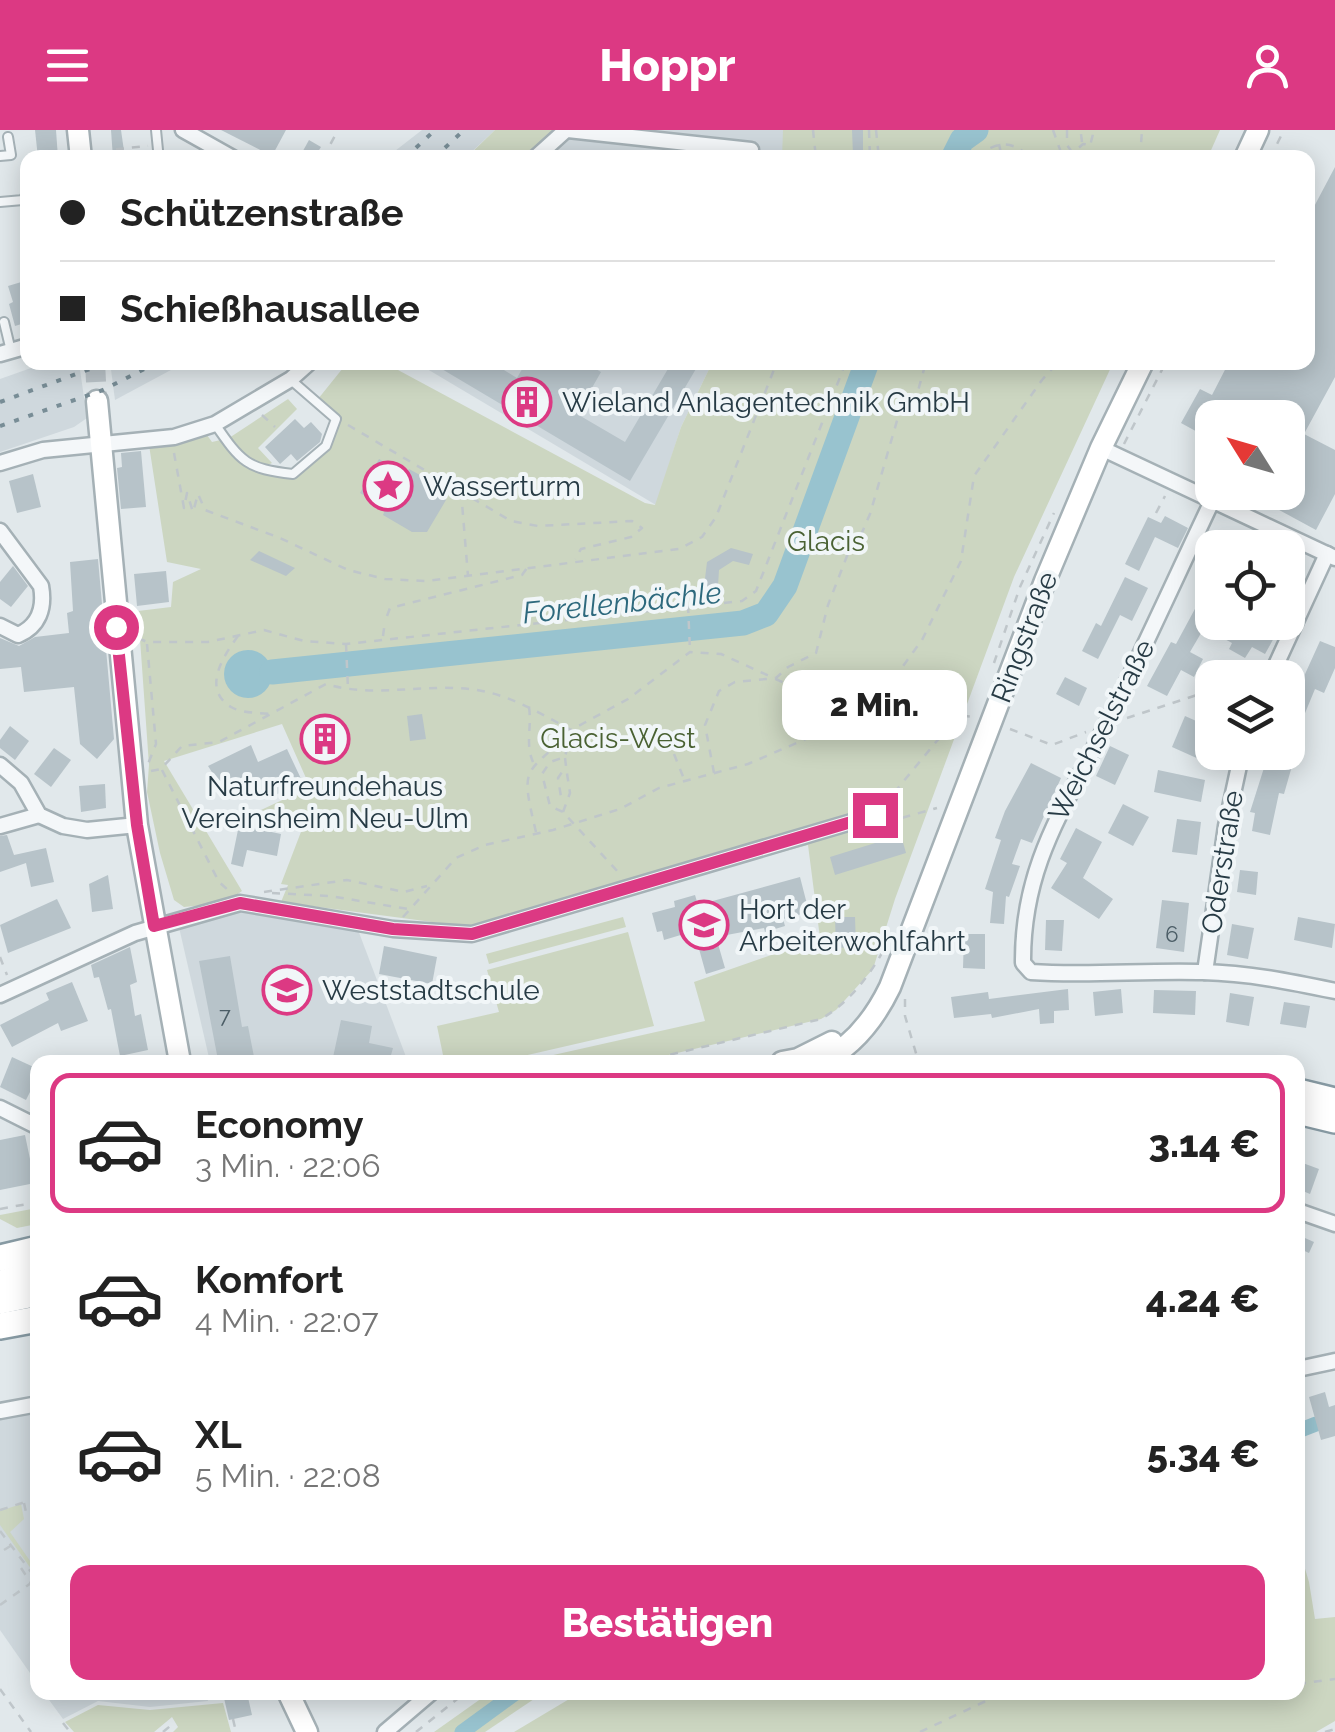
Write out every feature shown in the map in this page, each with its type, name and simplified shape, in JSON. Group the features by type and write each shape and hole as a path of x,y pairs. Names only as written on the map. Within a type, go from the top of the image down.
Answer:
{"highway":[{"path":"1305,1094 1335,1100"},
{"path":"1305,1113 1335,1120"},
{"path":"0,1258 30,1251"},
{"path":"0,1283 30,1276"},
{"path":"0,1302 30,1295"},
{"path":"0,1326 30,1321"}],"main road":[{"name":"Ringstraße","path":"831,1055 850,1042 884,998 1045,581 1141,370"},
{"path":"97,401 137,825 179,1055"},
{"name":"Ringstraße","path":"801,1055 826,1046 846,1030 884,981 916,918"},
{"path":"292,1700 307,1732"}],"street":[{"path":"184,130 220,150"},
{"path":"544,150 567,130 752,150"},
{"path":"0,463 43,450 174,436 214,424 302,370"},
{"path":"1106,450 1195,492"},
{"name":"Weichselstraße","path":"1206,972 1071,975 1027,970 1022,963 1022,932 1038,860 1048,835 1208,510"},
{"path":"1234,510 1331,556 1279,660"},
{"path":"0,531 43,594 43,608 28,631 18,635 0,626"},
{"path":"0,765 21,783 39,815 63,826 86,830 137,825"},
{"name":"Oderstraße","path":"1206,972 1238,770"},
{"path":"0,826 39,815"},
{"path":"0,995 154,926 240,903 393,929 472,934 875,815"},
{"path":"1206,972 1335,990"},
{"path":"0,1108 30,1123"},
{"path":"1305,1213 1335,1224"},
{"path":"1305,1367 1335,1361"},
{"path":"0,1411 30,1405"},
{"path":"385,1732 423,1700"}],"lane":[{"path":"156,130 158,148"},
{"path":"0,156 11,156 8,137"},
{"path":"4,322 5,352"},
{"path":"214,424 230,447 256,470 293,474 326,446 336,419 291,380"}],"path":[{"path":"1081,134 1085,130"},
{"path":"1089,150 1094,130"},
{"path":"1066,132 1081,134"},
{"path":"1078,150 1083,144 1081,134"},
{"path":"999,144 1000,150"},
{"path":"990,150 999,144 1009,144 1020,150"},
{"path":"1083,144 1091,145"},
{"path":"108,150 158,148"},
{"path":"174,461 180,474 184,508 186,493 193,512 198,494 205,510 280,538 332,564 385,579 426,581 679,548 702,537 716,518 774,370"},
{"path":"572,730 529,707 471,689 348,690 326,684 219,742 182,746 161,769 145,773 156,744 147,642 208,642 264,630 304,641 346,644 742,601 756,591 843,370"},
{"path":"714,773 705,725 719,691 736,682 776,678 816,652 821,643 828,605 847,556 870,514 901,407 918,390 924,370"},
{"path":"393,929 456,858 484,845 620,809 658,788 748,764 874,706 922,640 961,561 974,476 1051,370"},
{"path":"1106,450 1125,443 1162,370"},
{"path":"821,398 839,406"},
{"path":"251,403 275,427"},
{"path":"336,419 511,521 538,526 632,521 642,528 631,538 581,549 574,560"},
{"path":"1156,513 1172,481"},
{"path":"461,490 468,576"},
{"path":"383,638 390,608 522,575 528,566"},
{"path":"688,605 690,652"},
{"path":"239,635 217,665 222,698 231,707 272,714"},
{"path":"346,644 348,690"},
{"path":"536,834 526,790 533,763 572,730 628,699 690,652 722,654 837,702 956,718 976,717"},
{"path":"1004,727 1052,745 1195,695"},
{"path":"529,707 532,727 527,748 533,763"},
{"path":"942,807 878,825 875,815 956,718"},
{"path":"562,812 570,793 565,757 572,730"},
{"path":"546,752 550,762"},
{"path":"674,754 685,780"},
{"path":"565,757 550,762 542,774 550,806 562,812 631,885"},
{"path":"566,766 558,778 561,796 566,800"},
{"path":"161,769 219,882 240,903"},
{"path":"409,910 330,896 261,892 347,880 404,892 433,883"},
{"path":"668,1055 820,1018 854,993 874,969 892,934"},
{"path":"0,957 7,975"},
{"path":"909,1035 916,1055"},
{"path":"0,1210 30,1204"},
{"path":"0,1510 30,1500"},
{"path":"23,1502 27,1517"},
{"path":"0,1530 30,1570"},
{"path":"4,1550 17,1542"},
{"path":"25,1564 20,1568 30,1582"},
{"path":"0,1605 30,1584"},
{"path":"2,1592 7,1600"},
{"path":"1305,1683 1335,1680"},
{"path":"0,1689 30,1732"},
{"path":"416,1732 456,1700"},
{"path":"920,1732 988,1700"},
{"path":"233,1719 236,1732"},
{"path":"164,1732 175,1722"},
{"path":"63,1723 70,1732"},
{"path":"1325,1732 1335,1729"}],"shaded area":[{"path":"422,130 495,130 474,150 396,150"},
{"path":"573,130 783,130 784,146 783,150 553,150"},
{"path":"25,370 80,370 87,418 74,427 0,452 0,379"},
{"path":"111,370 171,370 115,400"},
{"path":"429,370 709,370 681,427 656,505"},
{"name":"Weststadtschule","path":"228,905 355,922 405,1055 208,1055 178,923"},
{"path":"30,1411 30,1673 0,1630 0,1417"},
{"path":"49,1700 208,1701 150,1707 98,1701 63,1719"}],"green space":[{"path":"495,130 557,130 534,150 474,150"},
{"path":"783,130 1220,130 1211,150 782,150"},
{"name":"Glacis","path":"341,370 398,370 655,505 681,427 709,370 1110,370 1014,577 873,969 836,1010 821,1019 669,1055 553,1055 705,1021 694,982 820,938 808,845 629,893 563,899 470,927 281,902 288,885 281,884 304,824 261,810 310,787 282,724 164,761 242,891 225,903 184,907 174,900 147,792 149,765 138,611 171,607 173,582 201,569 167,562 149,445 207,435 212,442 229,438 288,399 297,409 258,448 272,463 264,467 290,478 329,449 338,421 318,399"},
{"path":"623,917 626,927 489,964 486,954"},
{"path":"628,932 654,1026 528,1055 443,1055 437,1026 499,1012 487,970"},
{"path":"30,1209 30,1225 17,1228 0,1219 0,1215"},
{"path":"21,1504 24,1519 10,1532 30,1561 30,1567 0,1525 0,1511"},
{"path":"1305,1569 1315,1619 1335,1617 1335,1721 1316,1732 514,1732 568,1700 1305,1700"},
{"path":"479,1700 533,1700 485,1732 434,1732"},
{"path":"223,1703 231,1732 173,1732 178,1727 172,1717 154,1732 74,1732 65,1722 98,1705 150,1710"}],"water":[{"path":"248,650 265,657 272,674 265,691 248,698 231,691 224,674 231,657"}],"building":[{"path":"35,130 56,130 57,150 37,150"},
{"path":"111,130 121,130 124,150 112,150"},
{"path":"221,130 286,130 275,150 260,150"},
{"path":"852,130 863,130 863,150 853,150"},
{"path":"309,140 321,147 319,150 303,150"},
{"path":"1335,167 1335,377 1305,432 1305,400 1195,400 1195,431 1181,423 1200,389 1212,395 1225,370 1315,370 1315,205"},
{"path":"20,282 20,324 15,326 9,304 13,302 8,286"},
{"name":"Wieland Anlagentechnik GmbH","path":"443,370 504,370 517,378 522,370 598,370 601,372 577,414 625,442 667,370 695,370 630,481"},
{"path":"295,419 304,428 311,422 322,434 320,442 297,461 291,454 280,464 265,447"},
{"path":"1305,435 1335,450 1335,494 1316,530 1279,510 1305,510"},
{"path":"141,451 146,507 121,509 117,468 122,467 121,453"},
{"path":"379,459 405,474 409,469 440,486 446,500 427,532 412,532 383,515 386,508 360,493"},
{"path":"33,474 41,507 17,513 9,481"},
{"path":"1165,516 1188,528 1178,548 1155,537 1139,571 1125,564 1148,517 1161,523"},
{"path":"731,548 753,554 749,565 733,561 719,570 718,586 704,587 707,562"},
{"path":"259,551 295,568 286,576 250,560"},
{"path":"98,559 114,739 97,759 80,744 74,687 24,692 21,667 0,669 0,638 19,646 35,637 69,633 67,613 73,611 70,562"},
{"path":"13,566 28,586 11,607 0,599 0,582"},
{"path":"166,571 169,602 137,606 134,574"},
{"path":"1125,577 1148,588 1132,621 1120,615 1098,659 1082,651 1096,623 1101,626"},
{"path":"1195,609 1197,640 1190,652 1203,659 1195,660 1194,677 1181,670 1167,696 1147,686 1171,642 1176,644"},
{"path":"1226,640 1273,640 1265,654 1252,647 1245,658 1229,649 1232,643"},
{"path":"1320,641 1335,647 1335,668 1324,693 1315,689 1305,713 1305,674"},
{"path":"1065,677 1087,688 1079,706 1056,694"},
{"path":"422,714 426,739 410,741 407,716"},
{"path":"1185,716 1195,720 1195,757 1172,747"},
{"path":"10,726 29,741 15,760 0,748 0,740"},
{"name":"Naturfreundehaus Vereinsheim Neu-Ulm","path":"340,728 341,748 310,749 310,729"},
{"path":"251,745 258,762 287,749 303,783 275,795 267,777 243,788 217,780 208,766"},
{"path":"1110,746 1129,755 1115,785 1096,776"},
{"path":"54,748 71,760 51,787 34,774"},
{"path":"1031,763 1061,778 1032,843 1021,839 1012,864 1020,866 1009,897 1006,896 1004,924 990,923 993,892 985,889 1001,840 995,838"},
{"path":"1158,770 1205,780 1201,802 1154,792"},
{"path":"1263,770 1291,770 1284,794 1279,793 1270,835 1252,831 1255,813 1250,812"},
{"path":"105,784 106,808 81,812 79,786"},
{"path":"1123,804 1149,817 1133,846 1108,833"},
{"path":"1177,819 1201,822 1197,855 1172,852"},
{"path":"239,825 281,834 277,856 247,850 243,867 231,864"},
{"path":"1076,828 1102,842 1083,878 1113,899 1099,919 1051,888 1067,863 1060,859"},
{"path":"7,835 14,855 46,848 54,882 31,887 26,863 0,872 0,836"},
{"path":"901,835 906,853 835,875 830,857"},
{"path":"1240,870 1258,872 1256,895 1237,892"},
{"path":"108,875 113,909 92,912 89,884"},
{"path":"800,877 809,912 783,919 785,926 765,932 764,928 716,937 725,968 706,974 694,931 664,940 662,931 657,932 652,913 675,907 674,901 695,895 698,905"},
{"path":"57,899 71,928 8,953 0,925"},
{"path":"1162,900 1189,903 1184,952 1156,948"},
{"path":"835,917 855,917 856,947 836,948"},
{"path":"1298,917 1335,924 1332,948 1294,940"},
{"path":"1046,920 1064,920 1062,951 1045,950"},
{"path":"1232,924 1254,928 1248,959 1227,955"},
{"path":"964,934 985,934 985,969 963,968"},
{"path":"384,946 437,957 432,984 379,974"},
{"path":"130,947 137,982 130,985 135,1016 141,1014 148,1050 120,1055 111,1009 108,1010 99,977 94,978 91,965"},
{"path":"230,956 242,1027 248,1026 254,1055 217,1055 199,961"},
{"path":"72,982 88,1021 61,1031 58,1023 12,1047 0,1025 49,1000 46,993"},
{"path":"1068,989 1069,1010 1054,1011 1054,1023 1040,1024 1039,1009 992,1018 991,1014 954,1018 951,997 988,992 989,999"},
{"path":"1121,989 1123,1013 1095,1016 1093,992"},
{"path":"1154,990 1196,991 1195,1015 1153,1013"},
{"path":"1230,993 1254,997 1249,1026 1226,1022"},
{"path":"1284,1002 1310,1006 1306,1028 1280,1024"},
{"path":"341,1020 372,1026 369,1043 393,1048 391,1055 334,1055"},
{"path":"12,1057 30,1065 30,1092 26,1100 0,1087"},
{"path":"25,1135 30,1184 0,1190 0,1140"},
{"path":"1305,1164 1319,1169 1310,1194 1305,1192"},
{"path":"1305,1238 1314,1242 1309,1253 1305,1251"},
{"path":"1325,1392 1329,1407 1335,1405 1335,1436 1321,1440 1309,1397"},
{"path":"224,1700 249,1700 252,1715 229,1720"}],"waterway":[{"name":"Forellenbächle","path":"957,150 962,140 976,130"},
{"name":"Forellenbächle","path":"272,672 743,623 766,614 785,586 864,370"},
{"path":"1305,1428 1316,1424"},
{"path":"462,1732 506,1700"}],"tunnel":[{"path":"95,370 97,401"}],"railway":[{"path":"414,150 435,130"},
{"path":"443,150 464,130"},
{"path":"0,402 87,370"},
{"path":"0,426 103,390 142,370"}],"place":[{"name":"Wieland Anlagentechnik GmbH","path":"527,402"},
{"name":"Wasserturm","path":"388,486"},
{"name":"Naturfreundehaus Vereinsheim Neu-Ulm","path":"325,739"},
{"name":"Hort der Arbeiterwohlfahrt","path":"704,925"},
{"name":"Weststadtschule","path":"287,990"}],"route":[{"path":"116,627 137,825 154,926 240,903 393,929 472,934 875,815"}],"park label":[{"name":"Glacis-West","path":"618,738"}]}
